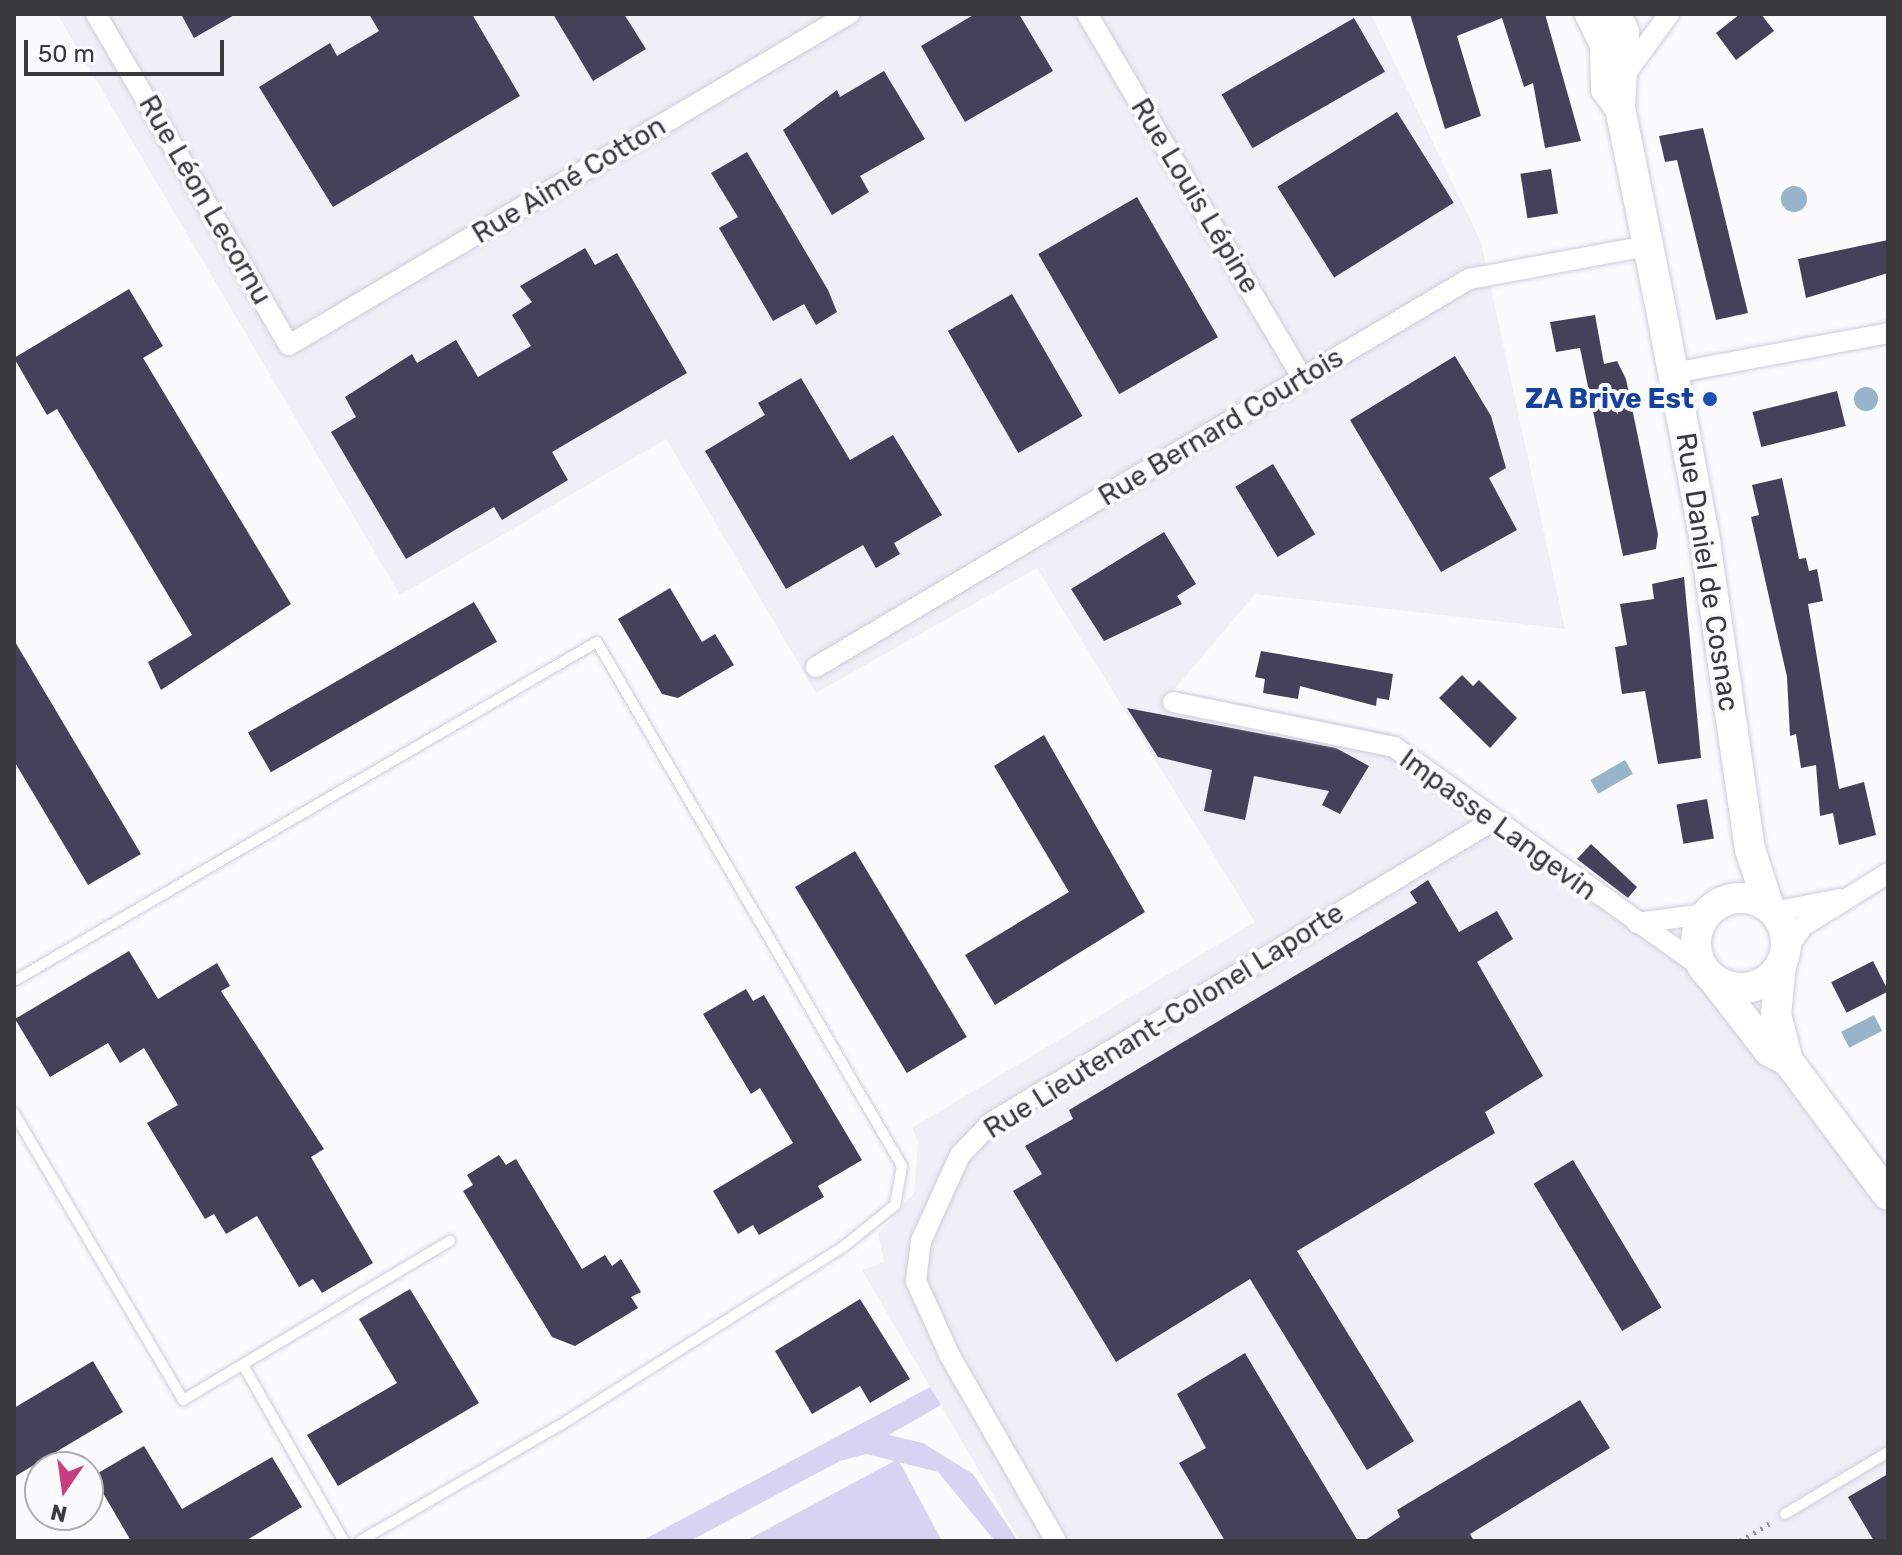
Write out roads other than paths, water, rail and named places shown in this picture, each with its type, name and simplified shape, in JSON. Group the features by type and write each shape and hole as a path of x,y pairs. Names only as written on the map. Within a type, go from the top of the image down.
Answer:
{"street":[{"name":"Rue Léon Lecornu","path":"96,14 289,345"},
{"name":"Rue Aimé Cotton","path":"289,345 849,14"},
{"name":"Rue Louis Lépine","path":"1087,14 1302,378"},
{"path":"1624,77 1648,35 1669,14"},
{"name":"Rue Daniel de Cosnac","path":"1608,17 1624,77 1620,108 1673,373 1750,849 1771,910"},
{"name":"Rue Daniel de Cosnac","path":"1608,17 1606,89 1620,108"},
{"name":"Rue Bernard Courtois","path":"816,667 1469,279 1647,246"},
{"path":"1673,373 1888,333"},
{"name":"Impasse Langevin","path":"1173,702 1394,747 1629,922 1710,975"},
{"name":"Rue Lieutenant-Colonel Laporte","path":"1056,1541 950,1356 916,1281 921,1241 960,1155 992,1122 1494,820"},
{"path":"1750,849 1695,939 1710,975 1769,1051 1788,1061"},
{"path":"1710,975 1746,988 1783,957 1840,899 1888,873"},
{"path":"1629,922 1684,922 1711,909 1747,898 1771,910 1840,899"},
{"path":"1771,910 1783,957 1776,1014 1788,1061 1888,1195"}],"lane":[{"path":"14,981 597,642 902,1166 895,1205 843,1247 560,1425 360,1541"},
{"path":"14,1113 183,1400 450,1241"},
{"path":"243,1365 344,1541"},
{"path":"1785,1514 1888,1452"}],"water":[{"path":"1794,186 1803,190 1807,199 1803,208 1794,212 1785,208 1781,199 1785,190"},
{"path":"1866,387 1875,390 1878,399 1875,408 1866,411 1857,408 1854,399 1857,390"},
{"path":"1625,760 1633,774 1598,794 1590,780"},
{"path":"1874,1015 1882,1031 1849,1048 1841,1032"}],"place":[{"name":"ZA Brive Est","path":"1710,399"}]}
